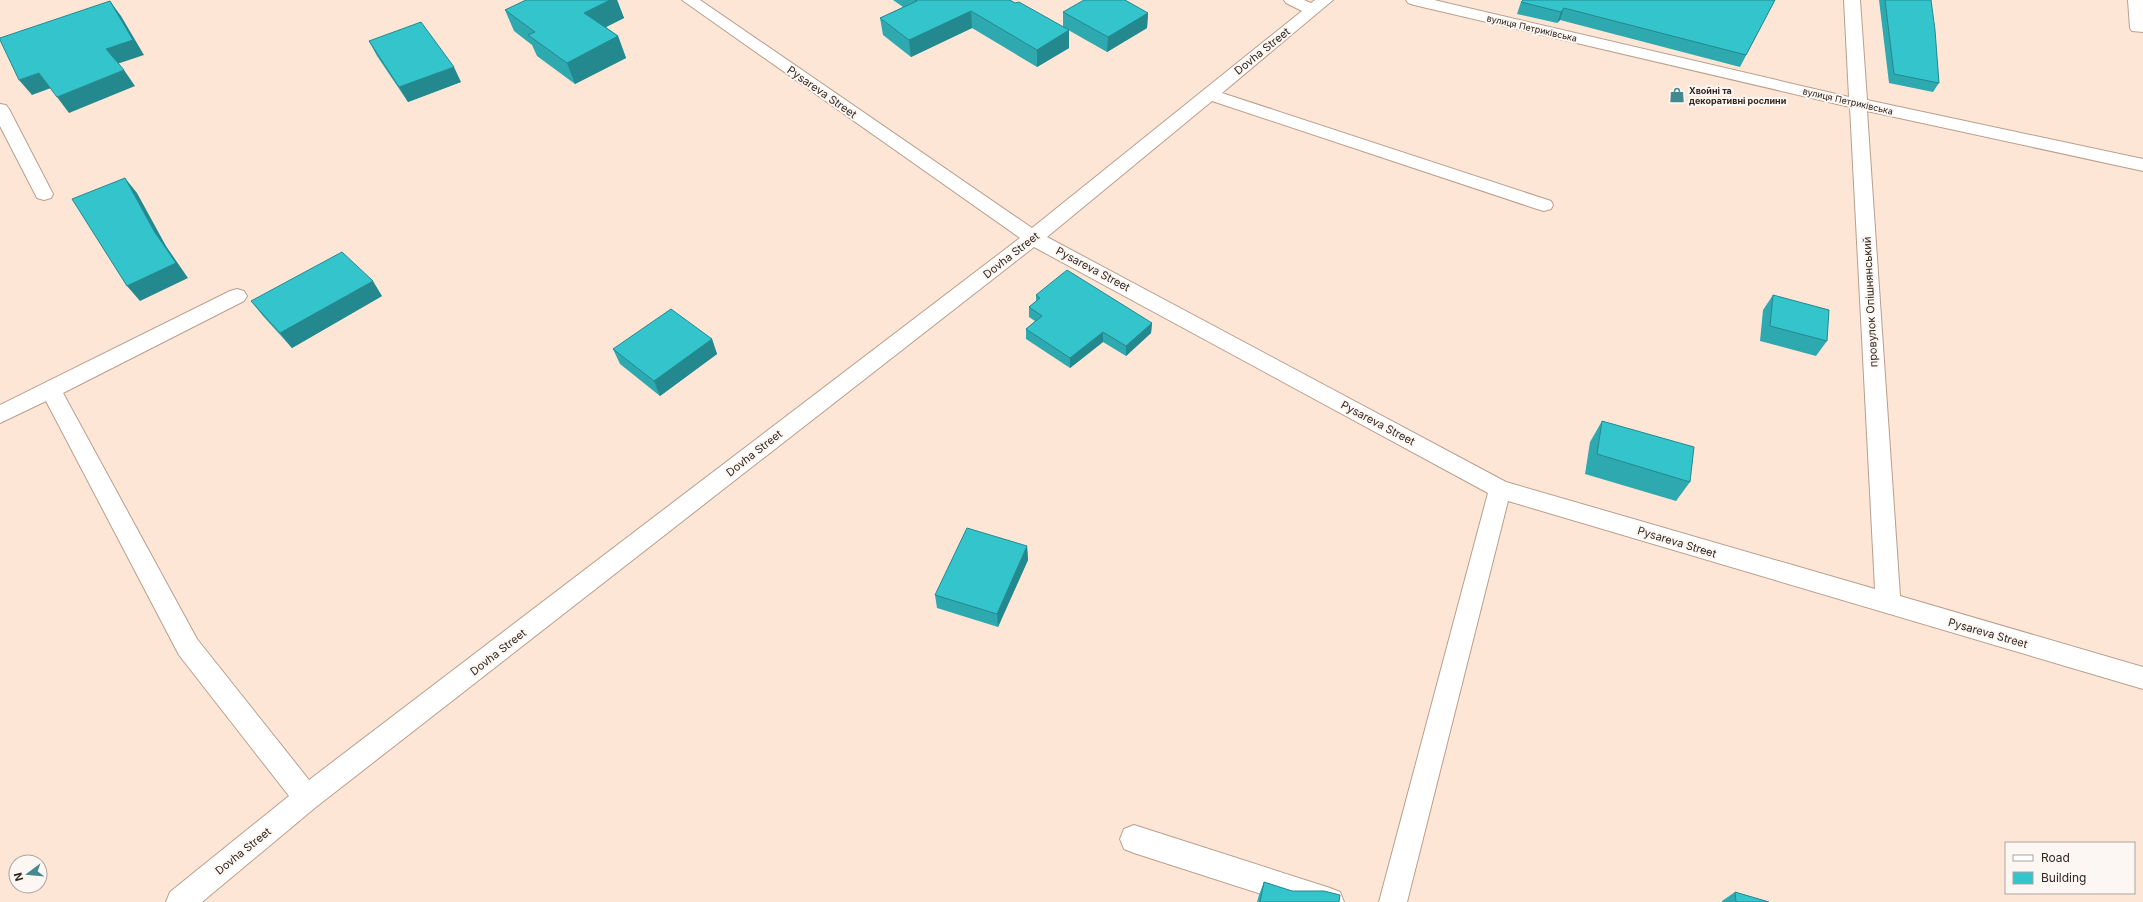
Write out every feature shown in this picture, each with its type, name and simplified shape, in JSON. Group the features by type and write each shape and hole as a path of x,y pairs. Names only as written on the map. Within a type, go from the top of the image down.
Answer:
{"street":[{"name":"Pysareva Street","path":"690,0 1033,238 1500,489 2143,678"},
{"path":"1292,0 1318,5"},
{"name":"вулиця Петриківська","path":"1414,0 1858,104 2143,165"},
{"name":"провулок Опішнянський","path":"1852,0 1888,604"},
{"path":"2136,0 2138,28"},
{"name":"Dovha Street","path":"180,902 308,798 1033,238 1318,5"},
{"path":"1209,94 1544,205"},
{"path":"0,109 44,194"},
{"path":"0,415 237,296"},
{"path":"50,390 188,648 308,798"},
{"path":"1393,902 1500,489"},
{"path":"1134,839 1330,902"}],"building":[{"path":"526,0 610,0 584,13 618,36 567,63 528,35 535,32 505,10"},
{"path":"915,0 1010,0 1015,3 1019,2 1069,30 1037,50 971,11 909,40 880,18 917,1"},
{"path":"1084,0 1125,0 1148,13 1108,37 1063,12"},
{"path":"1523,0 1775,0 1746,55 1564,8 1561,12 1521,2"},
{"path":"1885,0 1931,0 1939,83 1894,74"},
{"path":"110,1 133,40 106,49 124,70 57,97 39,73 19,80 0,38"},
{"path":"421,22 454,67 399,87 369,41"},
{"path":"125,178 154,231 176,263 127,286 72,199"},
{"path":"342,252 373,281 280,333 251,301"},
{"path":"1067,270 1152,323 1126,346 1103,332 1070,358 1026,329 1042,316 1029,307 1040,298 1036,295"},
{"path":"1773,295 1829,310 1827,341 1770,326"},
{"path":"671,309 712,339 654,381 613,349"},
{"path":"1602,421 1694,447 1690,482 1597,454"},
{"path":"967,528 1027,546 997,614 935,595"},
{"path":"1264,882 1292,891 1324,891 1340,895 1339,902 1260,902"},
{"path":"1735,892 1769,902 1736,902"}],"place":[{"name":"Хвойні та декоративні рослини","path":"1677,95"}]}
